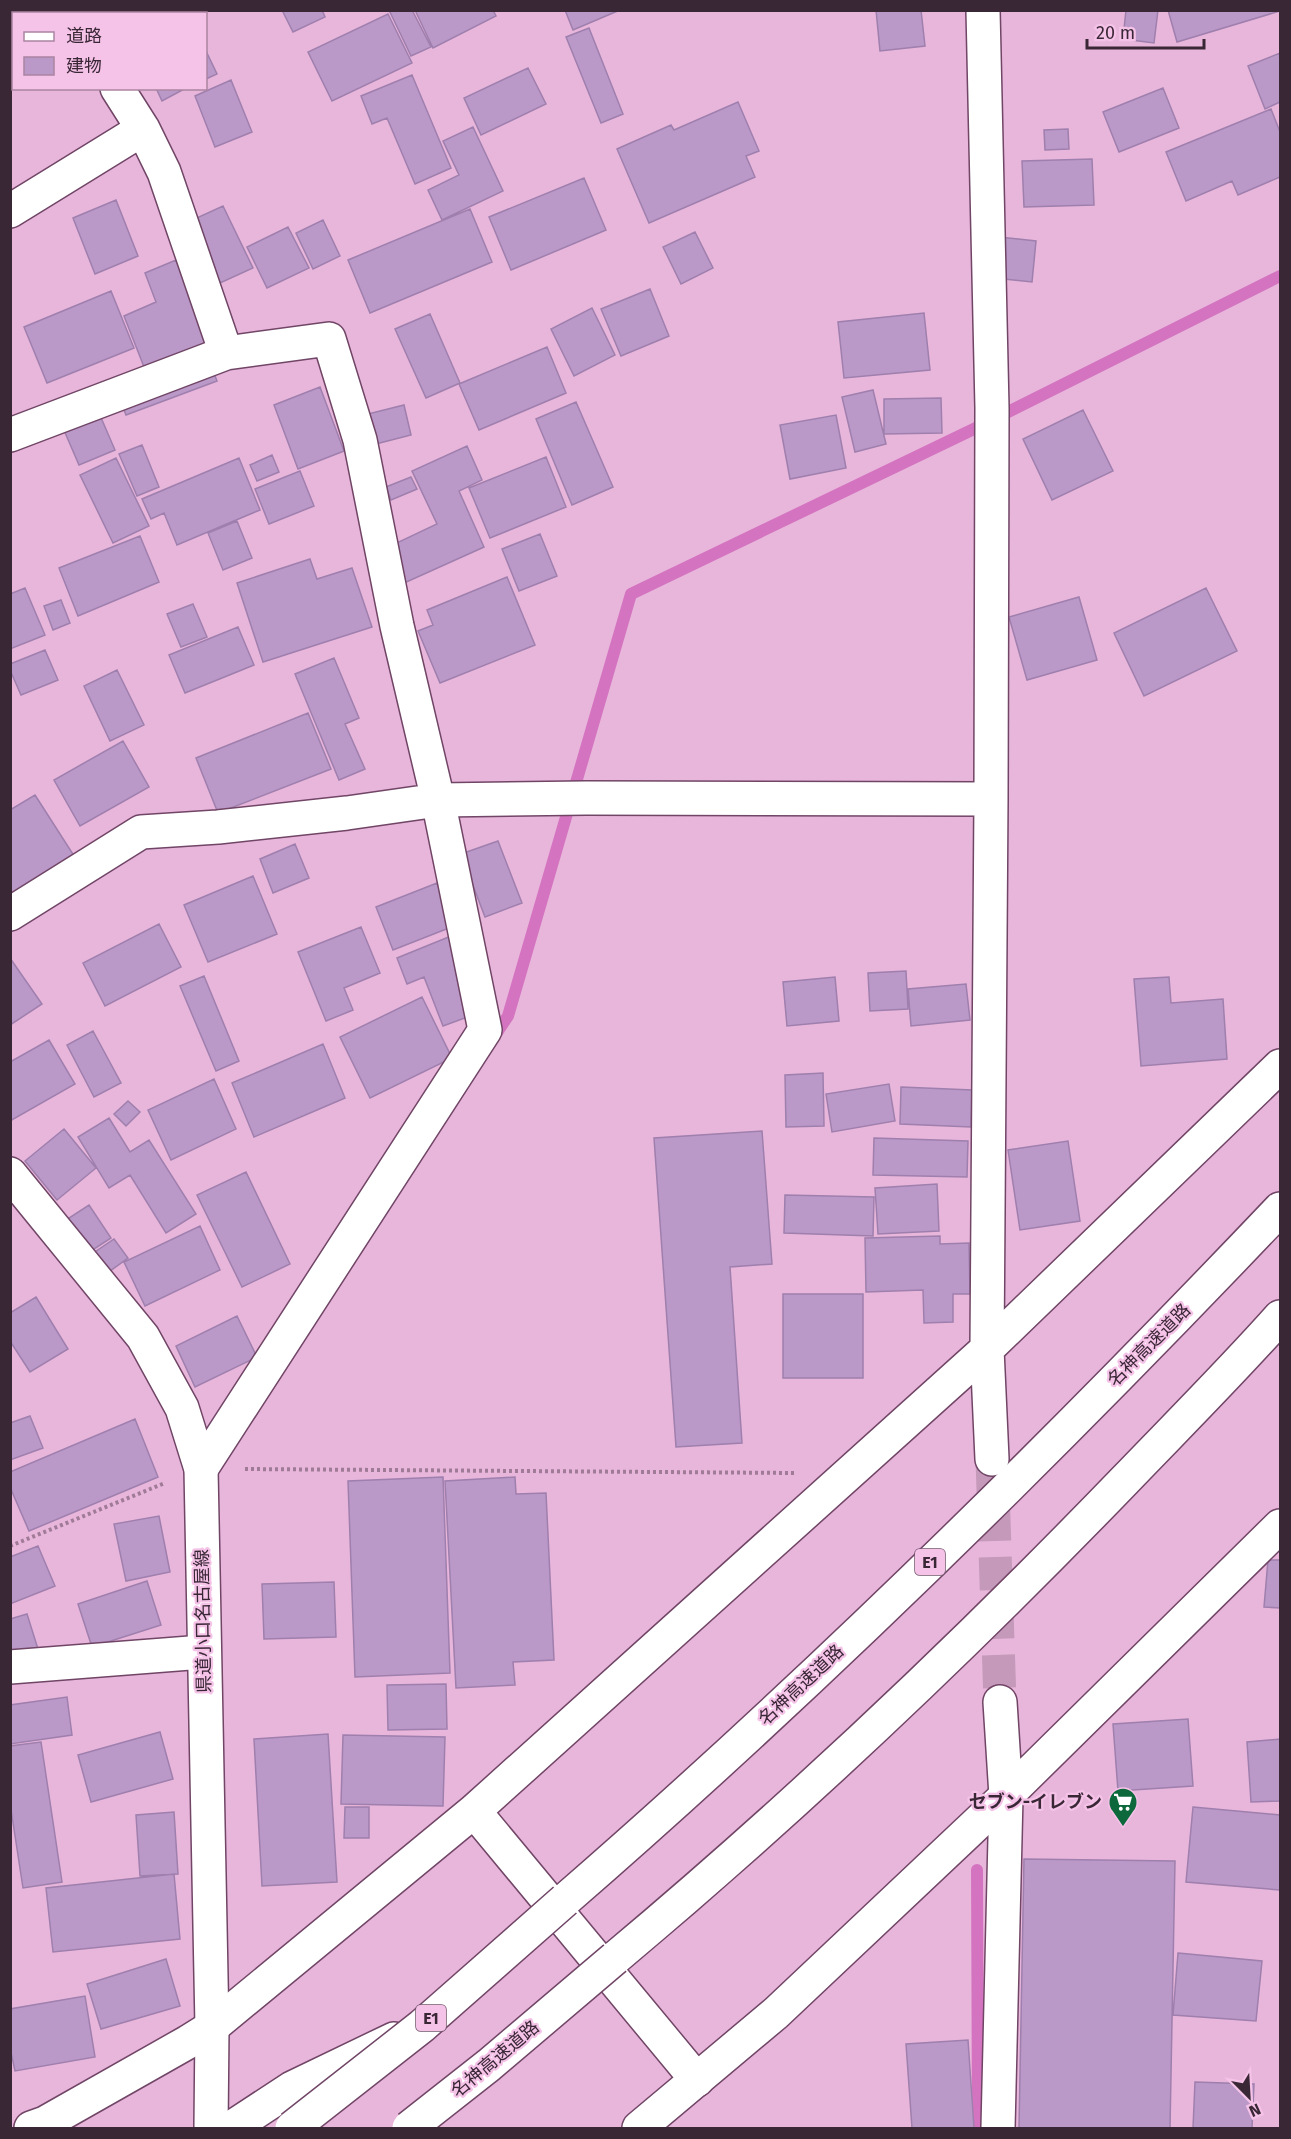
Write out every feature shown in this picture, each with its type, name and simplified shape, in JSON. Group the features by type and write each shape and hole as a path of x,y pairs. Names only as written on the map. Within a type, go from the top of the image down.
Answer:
{"main road":[{"path":"983,10 992,408 992,799 987,1349 992,1459"},
{"path":"118,90 143,129 164,172 226,353"},
{"path":"10,211 143,129"},
{"path":"10,435 226,353 329,339 360,440 397,626 438,800 485,1030 201,1469"},
{"path":"10,914 141,832 218,827 438,800 992,799"},
{"path":"31,2128 65,2112 212,2027 474,1811 987,1349 1281,1066"},
{"name":"県道小口名古屋線","path":"10,1174 143,1337 182,1408 201,1469 212,2027 211,2128"},
{"name":"名神高速道路","path":"292,2128 422,2026 565,1900 811,1676 1005,1491 1281,1209"},
{"name":"名神高速道路","path":"409,2128 489,2065 685,1899 881,1722 1053,1554 1281,1317"},
{"path":"639,2128 776,2013 1005,1796 1281,1526"},
{"path":"10,1667 203,1652"},
{"path":"998,2128 1005,1796 1000,1702"},
{"path":"474,1811 697,2080"},
{"path":"231,2128 292,2088 422,2026"}],"path":[{"path":"10,1546 201,1469 850,1473"}],"building":[{"path":"282,10 322,10 325,17 293,32"},
{"path":"389,10 412,10 431,47 411,56"},
{"path":"415,10 493,10 496,16 433,48"},
{"path":"565,10 620,10 573,30"},
{"path":"876,10 921,10 925,46 880,51"},
{"path":"1126,10 1158,10 1154,43 1123,39"},
{"path":"1168,10 1280,10 1280,11 1177,42"},
{"path":"388,14 412,63 332,101 308,52"},
{"path":"589,28 623,114 601,123 566,37"},
{"path":"207,53 217,74 207,79"},
{"path":"1280,53 1280,102 1265,109 1248,66"},
{"path":"528,68 546,104 481,135 464,98"},
{"path":"412,75 451,168 415,184 387,118 372,124 361,96"},
{"path":"231,80 252,132 215,147 195,96"},
{"path":"1163,88 1179,128 1119,152 1103,112"},
{"path":"157,90 182,90 162,101"},
{"path":"738,102 759,151 746,156 755,177 649,223 617,149 671,125 674,130"},
{"path":"1271,109 1280,132 1280,177 1238,195 1232,181 1186,201 1166,152"},
{"path":"473,127 503,191 442,220 428,190 459,175 443,141"},
{"path":"1068,129 1069,149 1045,150 1044,130"},
{"path":"1092,159 1094,205 1024,207 1022,161"},
{"path":"584,178 606,230 511,270 489,217"},
{"path":"116,200 138,256 95,274 73,218"},
{"path":"223,206 253,268 220,283 190,221"},
{"path":"470,209 492,262 370,313 348,260"},
{"path":"323,220 340,256 313,269 296,233"},
{"path":"288,227 309,268 267,288 247,247"},
{"path":"695,232 713,268 681,284 663,247"},
{"path":"999,237 1036,241 1032,282 995,278"},
{"path":"176,260 211,345 146,372 124,316 156,302 145,273"},
{"path":"650,289 669,336 621,356 601,309"},
{"path":"111,291 134,348 47,383 24,327"},
{"path":"592,308 615,355 574,376 551,329"},
{"path":"924,313 930,370 844,378 838,322"},
{"path":"430,314 460,383 426,398 395,329"},
{"path":"547,347 566,393 479,430 459,384"},
{"path":"211,365 217,381 126,415 120,400"},
{"path":"320,387 344,451 298,469 274,405"},
{"path":"873,390 886,444 855,452 842,397"},
{"path":"941,398 942,433 884,434 884,399"},
{"path":"576,402 613,487 572,505 536,419"},
{"path":"404,405 411,435 364,447 356,417"},
{"path":"1083,410 1113,471 1052,500 1023,439"},
{"path":"99,413 115,450 79,465 63,428"},
{"path":"836,415 846,468 790,479 780,425"},
{"path":"142,445 159,487 137,496 119,454"},
{"path":"467,446 482,480 459,491 484,547 402,584 386,548 437,524 412,471"},
{"path":"272,455 279,472 257,481 250,465"},
{"path":"546,457 566,507 490,538 469,488"},
{"path":"116,458 149,526 113,543 80,475"},
{"path":"239,458 260,510 177,545 164,513 151,519 142,499"},
{"path":"300,471 314,506 269,524 255,489"},
{"path":"411,477 417,489 391,500 386,487"},
{"path":"237,521 252,558 223,570 208,533"},
{"path":"540,534 557,576 519,591 502,549"},
{"path":"140,536 159,582 78,616 59,568"},
{"path":"310,559 317,579 352,568 372,627 263,662 237,583"},
{"path":"507,577 535,645 440,683 418,631 433,625 427,610"},
{"path":"25,588 45,635 10,649 10,594"},
{"path":"1206,588 1237,651 1144,696 1114,633"},
{"path":"1079,597 1097,660 1027,680 1009,617"},
{"path":"61,600 70,623 53,630 44,606"},
{"path":"193,604 207,637 181,647 167,614"},
{"path":"238,627 254,665 185,693 169,655"},
{"path":"45,650 58,680 21,695 10,670 10,664"},
{"path":"334,658 359,718 345,724 365,769 339,780 295,674"},
{"path":"117,670 144,725 110,741 84,686"},
{"path":"308,713 331,769 218,813 196,758"},
{"path":"123,741 149,787 80,826 54,780"},
{"path":"35,795 78,862 10,904 10,810"},
{"path":"498,841 522,903 485,917 461,854"},
{"path":"295,844 309,878 273,893 260,859"},
{"path":"253,876 277,934 208,962 184,905"},
{"path":"437,883 454,926 393,950 376,907"},
{"path":"159,924 181,967 105,1006 83,963"},
{"path":"361,927 380,973 344,988 353,1010 326,1021 298,952"},
{"path":"451,936 481,1012 443,1026 424,977 407,984 397,958"},
{"path":"10,958 42,1004 10,1025"},
{"path":"906,971 908,1009 870,1011 868,973"},
{"path":"204,976 239,1061 216,1071 180,986"},
{"path":"835,977 839,1021 787,1026 783,982"},
{"path":"1169,977 1171,1003 1223,999 1227,1059 1141,1066 1134,979"},
{"path":"966,984 970,1020 911,1026 908,989"},
{"path":"422,997 452,1058 370,1098 340,1037"},
{"path":"93,1031 121,1083 94,1097 67,1045"},
{"path":"49,1040 75,1084 10,1121 10,1062"},
{"path":"323,1044 345,1098 254,1137 232,1083"},
{"path":"823,1073 824,1126 786,1127 785,1075"},
{"path":"214,1079 236,1129 171,1160 148,1110"},
{"path":"889,1084 895,1121 832,1132 826,1094"},
{"path":"901,1087 972,1090 971,1127 900,1124"},
{"path":"128,1101 140,1112 126,1126 114,1114"},
{"path":"109,1118 130,1152 149,1140 196,1214 166,1233 130,1175 109,1188 78,1137"},
{"path":"64,1129 96,1168 57,1200 25,1161"},
{"path":"762,1131 772,1264 730,1267 742,1443 676,1447 654,1138"},
{"path":"874,1138 968,1141 967,1177 873,1175"},
{"path":"1068,1141 1080,1221 1020,1230 1008,1150"},
{"path":"246,1172 290,1264 242,1287 197,1195"},
{"path":"937,1184 939,1231 878,1234 875,1188"},
{"path":"785,1195 874,1197 873,1236 784,1233"},
{"path":"89,1205 111,1238 88,1253 66,1220"},
{"path":"200,1226 220,1270 145,1306 124,1262"},
{"path":"940,1236 940,1244 969,1243 970,1294 953,1294 953,1322 924,1323 923,1290 866,1292 865,1238"},
{"path":"114,1239 128,1258 106,1274 92,1254"},
{"path":"783,1294 863,1294 863,1378 783,1378"},
{"path":"36,1297 68,1349 30,1372 10,1341 10,1313"},
{"path":"237,1316 257,1357 195,1387 176,1346"},
{"path":"30,1416 43,1448 10,1460 10,1423"},
{"path":"135,1419 158,1477 29,1531 10,1487 10,1472"},
{"path":"443,1477 450,1673 355,1677 348,1481"},
{"path":"515,1477 516,1494 546,1493 554,1660 513,1662 515,1685 456,1688 445,1481"},
{"path":"159,1516 170,1572 126,1581 114,1524"},
{"path":"38,1546 55,1586 10,1604 10,1557"},
{"path":"1268,1560 1280,1560 1280,1608 1264,1607"},
{"path":"147,1581 161,1625 92,1647 78,1604"},
{"path":"334,1582 336,1637 264,1639 262,1584"},
{"path":"27,1614 38,1649 10,1658 10,1619"},
{"path":"446,1684 447,1729 388,1730 387,1685"},
{"path":"67,1697 72,1735 10,1744 10,1705"},
{"path":"1188,1719 1193,1786 1118,1791 1113,1724"},
{"path":"160,1732 173,1779 91,1802 78,1755"},
{"path":"328,1734 337,1882 262,1886 254,1739"},
{"path":"343,1735 445,1737 443,1806 341,1804"},
{"path":"1280,1739 1280,1801 1251,1802 1247,1742"},
{"path":"41,1742 62,1882 23,1888 10,1803 10,1746"},
{"path":"345,1807 369,1807 369,1838 344,1838"},
{"path":"1193,1807 1280,1815 1280,1890 1186,1882"},
{"path":"174,1812 178,1874 140,1876 136,1815"},
{"path":"1024,1859 1175,1861 1170,2128 1019,2128"},
{"path":"174,1874 180,1939 53,1952 46,1888"},
{"path":"1178,1953 1262,1961 1256,2021 1173,2015"},
{"path":"166,1959 180,2006 101,2029 87,1984"},
{"path":"85,1996 95,2057 15,2071 10,2048 10,2009"},
{"path":"968,2040 974,2128 912,2128 906,2044"},
{"path":"1195,2082 1254,2084 1252,2128 1193,2128"}],"waterway":[{"path":"492,1040 508,1016 631,594 978,427 1280,276"},
{"path":"977,1870 978,2128"}],"tunnel":[{"path":"992,1459 1000,1702"}],"place":[{"name":"セブン-イレブン","path":"1123,1828"}]}
